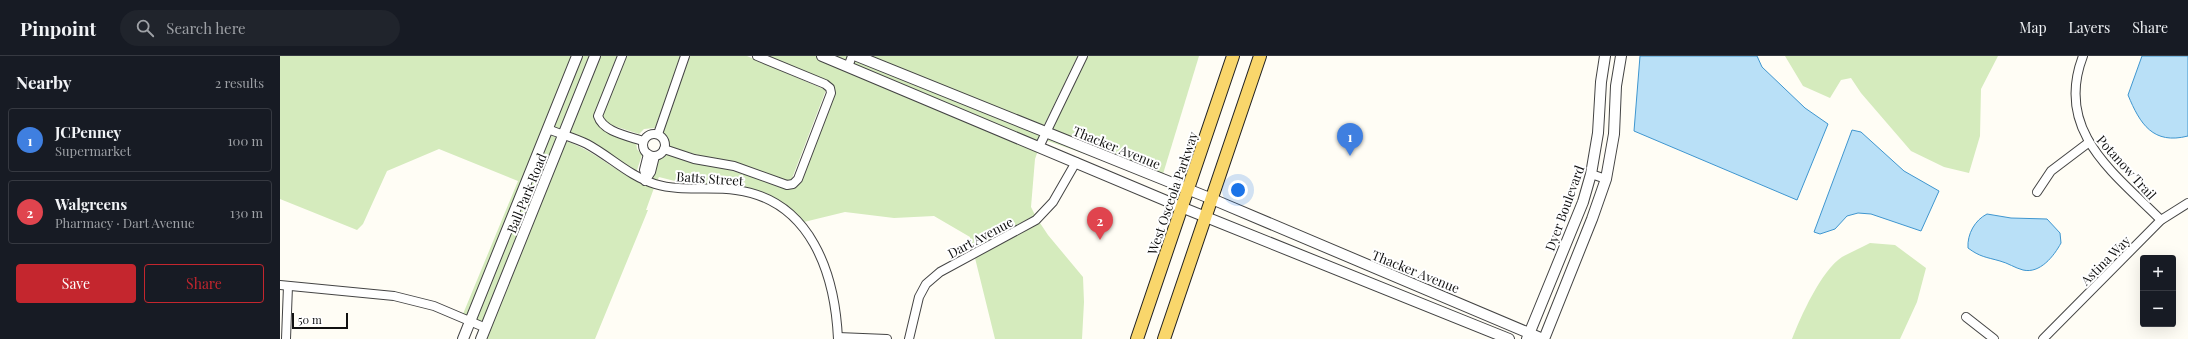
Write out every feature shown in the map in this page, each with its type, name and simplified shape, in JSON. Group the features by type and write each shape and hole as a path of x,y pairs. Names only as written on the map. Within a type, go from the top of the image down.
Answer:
{"main road":[{"name":"West Osceola Parkway","path":"1137,339 1233,56"},
{"path":"1164,339 1260,56"}],"street":[{"name":"Ball Park Road","path":"463,339 577,56"},
{"name":"Ball Park Road","path":"481,339 595,56"},
{"path":"622,56 598,116 606,128 643,141"},
{"path":"658,134 685,56"},
{"path":"651,155 664,149 694,159 734,166 787,185 793,184 798,179 831,94 830,88 825,84 757,56"},
{"path":"822,56 1181,207 1509,339"},
{"path":"848,67 852,56"},
{"name":"Thacker Avenue","path":"857,56 1188,189 1329,250 1426,288 1529,336 1543,339"},
{"path":"1039,147 1083,56"},
{"name":"Dyer Boulevard","path":"1529,336 1583,202 1591,174 1598,133 1601,82 1605,56"},
{"path":"1543,339 1592,219 1606,179 1614,134 1616,86 1620,56"},
{"name":"Potanow Trail","path":"2083,56 2078,68 2075,107 2088,143 2101,159 2161,220"},
{"path":"952,110 958,97"},
{"name":"Batts Street","path":"548,129 587,144 628,173 664,187 744,191 762,197 793,216 807,231 827,270 838,338"},
{"path":"643,141 651,134 658,134 664,140 664,149"},
{"path":"643,141 644,150 651,155"},
{"path":"2037,192 2051,171 2088,143"},
{"path":"646,179 651,172 651,155"},
{"name":"Dart Avenue","path":"909,339 919,297 926,284 940,272 1036,220 1053,202 1076,162"},
{"path":"1591,174 1606,179"},
{"name":"Astina Way","path":"2044,339 2161,220 2188,203"},
{"path":"1410,299 1415,284"},
{"path":"286,339 284,285 394,296 434,306 486,328"},
{"path":"1421,304 1426,288"},
{"path":"1966,317 1994,339"},
{"path":"838,338 887,339"}],"green space":[{"path":"280,56 572,56 468,316 463,314 518,181 439,149 387,171 363,224 357,230 280,199"},
{"path":"582,56 591,56 561,131 553,127"},
{"path":"600,56 617,56 594,116 601,127 606,131 636,142 637,149 642,155 636,173 569,134"},
{"path":"627,56 681,56 655,128 644,129 639,134 608,124 602,116"},
{"path":"690,56 747,56 826,90 791,181 787,181 735,162 702,156 669,147 668,137 663,132"},
{"path":"767,56 847,56 1143,174 1042,139 1035,159 1031,207 1035,215 973,250 970,237 934,216 894,218 845,212 804,222 778,201 748,189 726,185 695,185 659,177 657,181 652,179 656,159 665,154 740,173 780,187 788,189 796,187 802,180 835,95 834,88 826,80"},
{"path":"867,56 1078,56 1043,127"},
{"path":"1088,56 1199,56 1163,174 1051,130"},
{"path":"1785,56 1998,56 1981,89 1980,136 1969,173 1944,167 1911,151 1861,93 1851,78 1841,80 1830,98 1803,86"},
{"path":"550,135 558,138 483,323 476,319"},
{"path":"566,141 589,152 642,184 654,188 646,210 648,210 595,339 486,339"},
{"path":"1040,223 1048,235 1083,277 1084,302 1082,339 995,339 975,258"},
{"path":"1870,243 1895,245 1926,268 1917,302 1900,339 1792,339 1812,295 1827,272 1842,257"}],"water":[{"path":"1640,56 1757,56 1762,67 1805,108 1828,124 1797,200 1634,131"},
{"path":"2142,56 2188,56 2188,136 2176,138 2157,135 2149,130 2138,115 2128,95"},
{"path":"1852,130 1861,132 1904,171 1939,191 1921,231 1871,214 1858,213 1847,216 1835,229 1820,234 1814,232"},
{"path":"1987,214 2011,218 2047,219 2060,233 2061,243 2046,263 2041,267 2029,271 1987,258 1968,248 1968,243 1970,233 1975,224"}],"place":[{"name":"JCPenney","path":"1350,156"},
{"name":"Walgreens","path":"1100,240"}]}
